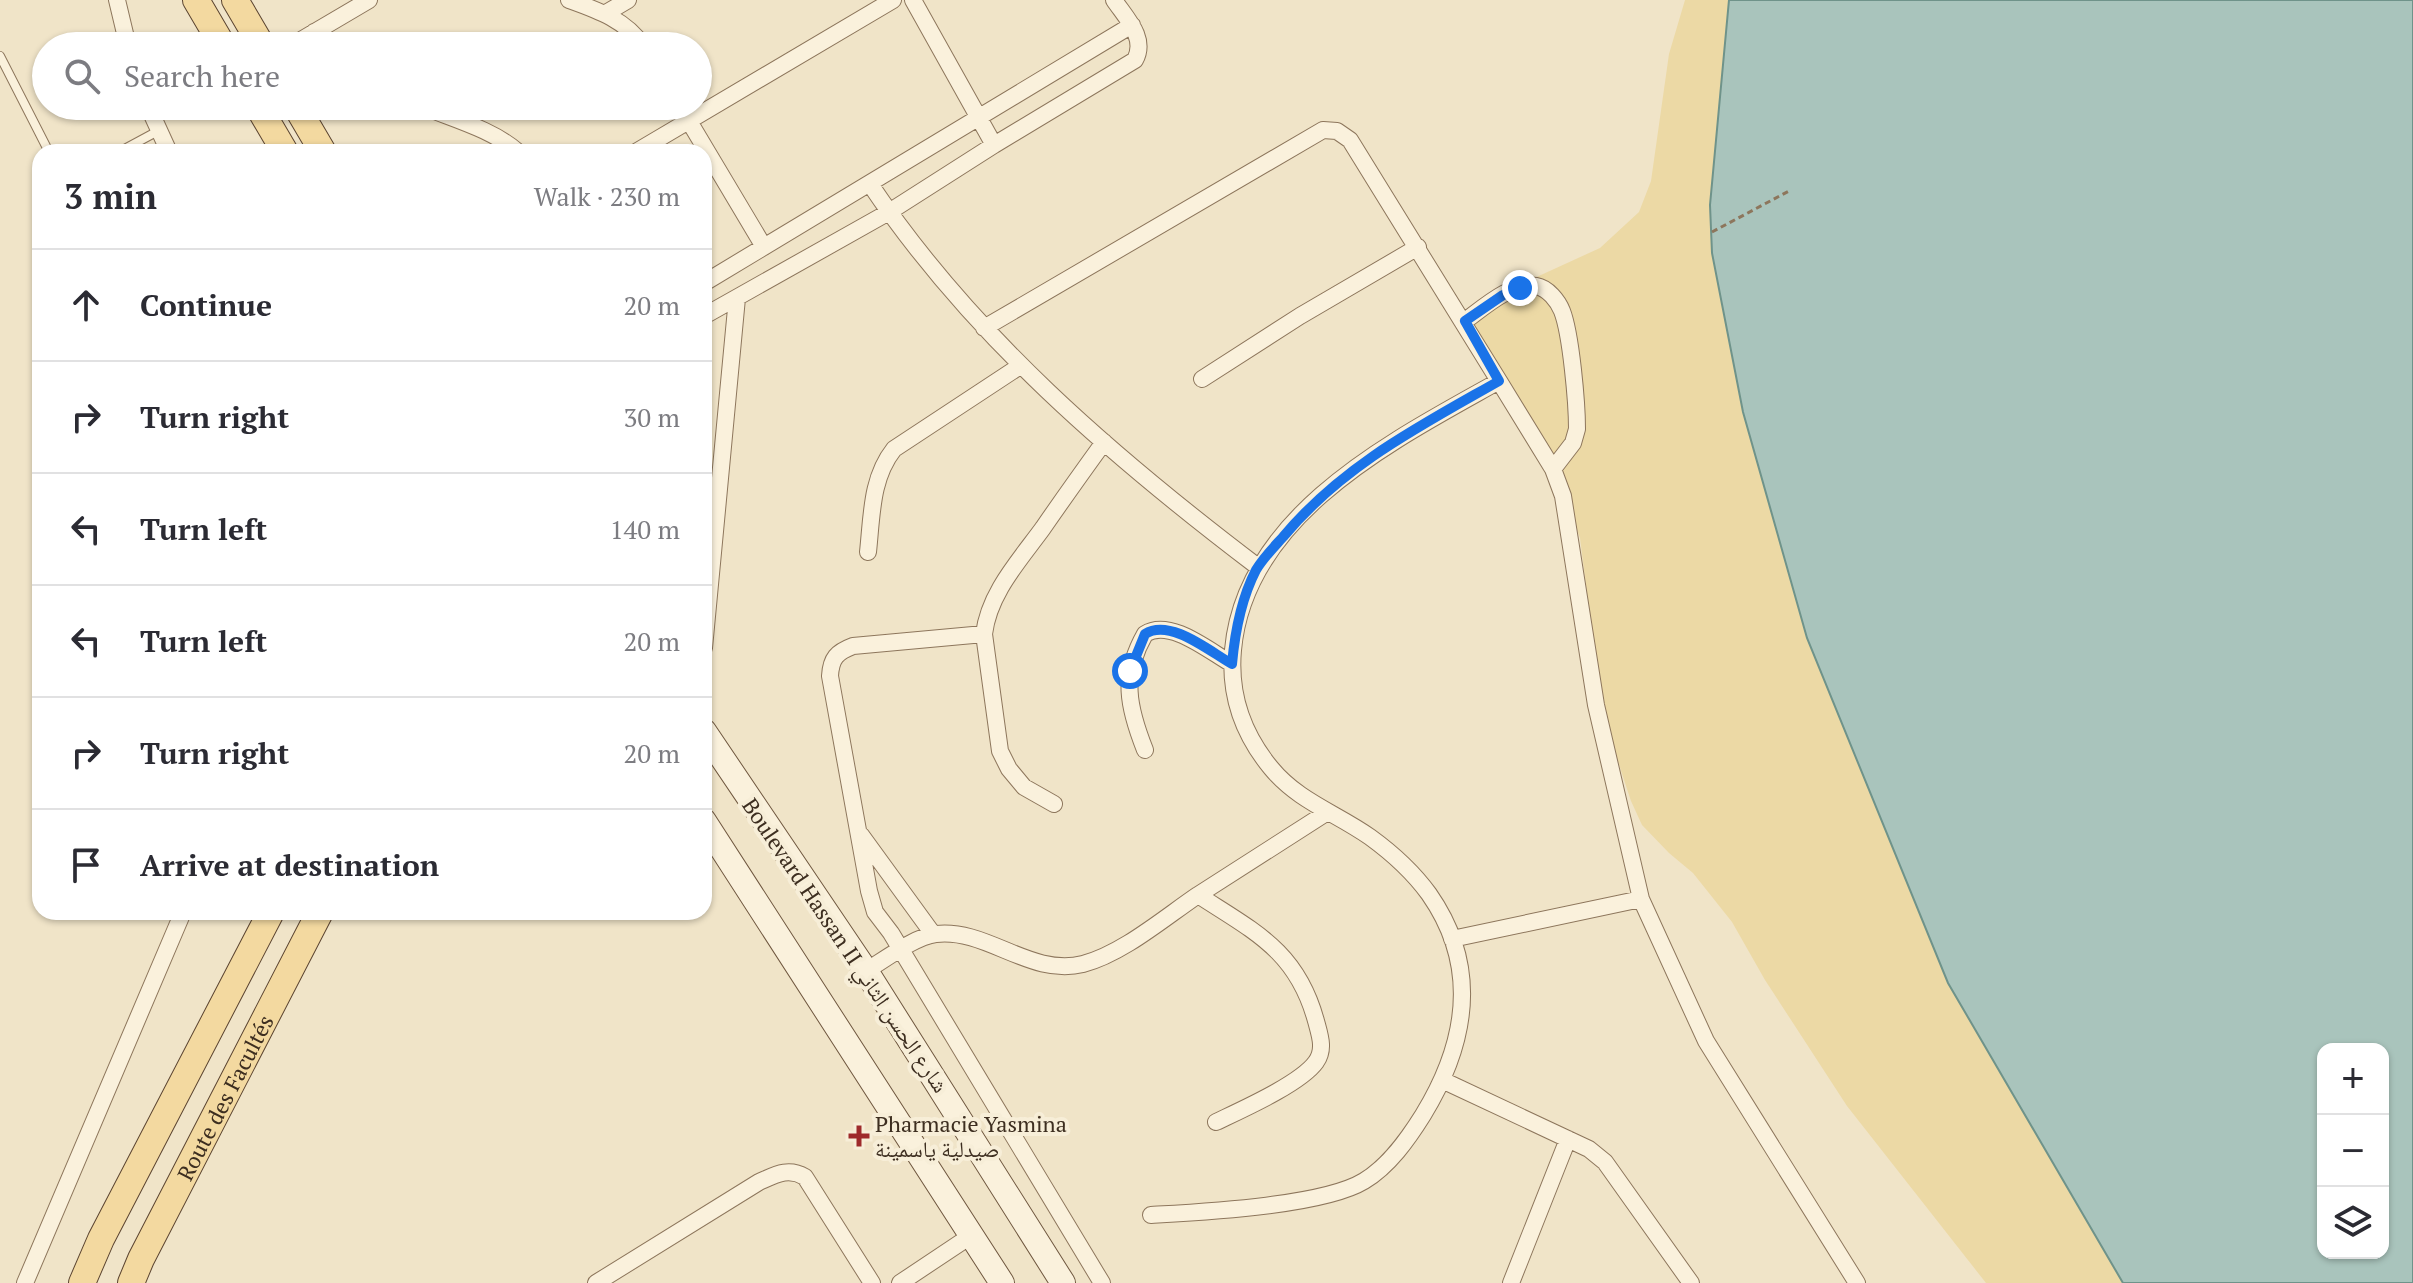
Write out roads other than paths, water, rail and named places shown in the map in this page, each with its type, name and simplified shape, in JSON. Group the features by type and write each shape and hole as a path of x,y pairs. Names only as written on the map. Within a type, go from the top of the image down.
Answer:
{"main road":[{"path":"196,0 215,32"},
{"path":"235,0 254,32"},
{"path":"266,120 280,144"},
{"path":"304,120 318,144"},
{"name":"Boulevard Hassan II شارع الحسن الثاني","path":"712,743 866,971 1063,1283"},
{"path":"712,833 1002,1283"},
{"name":"Route des Facultés","path":"82,1283 101,1239 267,920"},
{"name":"Route des Facultés","path":"131,1283 147,1246 316,920"}],"street":[{"path":"117,0 125,32"},
{"path":"327,32 369,0"},
{"path":"569,0 606,13 631,32"},
{"path":"606,13 628,0"},
{"path":"712,99 893,0"},
{"path":"913,0 994,145"},
{"path":"712,312 889,212 1135,60 1139,43 1137,32 1114,0"},
{"path":"712,278 1132,25"},
{"path":"154,120 165,144"},
{"path":"455,120 509,144"},
{"path":"646,144 677,120"},
{"path":"689,120 703,144"},
{"path":"984,328 1323,130 1337,131 1350,140 1465,321 1553,469 1570,529 1596,705 1641,899 1706,1041 1857,1283"},
{"path":"712,159 764,247"},
{"path":"870,184 889,212 984,328 1020,366 1180,508 1258,567"},
{"path":"1202,379 1300,316 1418,247"},
{"path":"1465,321 1503,295 1520,288 1536,286 1550,293 1562,308 1577,429 1573,443 1553,469"},
{"path":"712,563 737,298"},
{"path":"868,552 876,480 889,455 912,435 1020,366"},
{"path":"1151,1215 1319,1197 1364,1182 1411,1134 1442,1080 1457,1044 1463,1013 1460,973 1452,939 1430,895 1403,863 1368,835 1298,795 1272,770 1256,748 1242,720 1234,692 1232,664 1235,634 1244,599 1258,567 1300,516 1367,458 1499,381"},
{"path":"1054,804 1024,787 1009,769 1000,751 984,634 986,619 994,598 1104,442"},
{"path":"1145,750 1127,694 1130,671 1145,634 1160,628 1177,633 1232,664"},
{"path":"984,634 853,646 834,656 830,676 858,831 875,912 1102,1283"},
{"path":"866,971 933,934 967,937 1022,958 1049,964 1081,964 1103,956 1139,935 1326,813"},
{"path":"858,831 933,934"},
{"path":"1198,895 1275,948 1289,962 1313,1008 1322,1049 1312,1067 1256,1102 1216,1122"},
{"path":"1452,939 1641,899"},
{"path":"25,1283 180,920"},
{"path":"1442,1080 1589,1149 1605,1162 1691,1283"},
{"path":"1511,1283 1568,1139"},
{"path":"596,1283 759,1182 788,1171 805,1177 872,1283"},
{"path":"900,1283 972,1235"}],"lane":[{"path":"0,56 32,119"},
{"path":"33,120 45,144"},
{"path":"134,144 158,131"}],"water":[{"path":"1729,0 2413,0 2413,1283 2123,1283 1948,983 1807,638 1743,412 1712,253 1710,205"}],"place":[{"name":"Pharmacie Yasmina صيدلية ياسمينة","path":"859,1136"}]}
